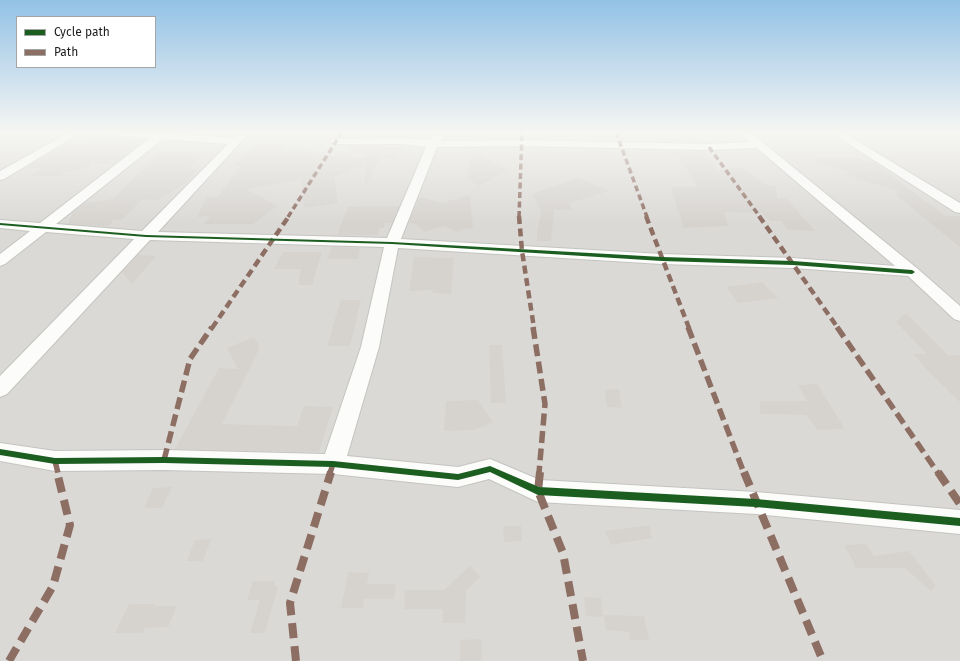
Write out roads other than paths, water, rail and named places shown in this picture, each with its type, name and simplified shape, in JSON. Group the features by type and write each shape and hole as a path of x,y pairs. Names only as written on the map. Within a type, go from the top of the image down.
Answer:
{"street":[{"path":"0,176 23,163"},
{"path":"0,261 125,163"},
{"path":"0,389 215,163"},
{"path":"333,464 370,347 392,243 426,163"},
{"path":"781,163 912,272 960,315"},
{"path":"884,163 960,209"},
{"path":"0,224 45,226 146,236 392,243 662,259 793,263 912,272"},
{"path":"0,452 55,461 164,460 333,464 458,476 490,469 538,491 756,503 960,522"}]}
